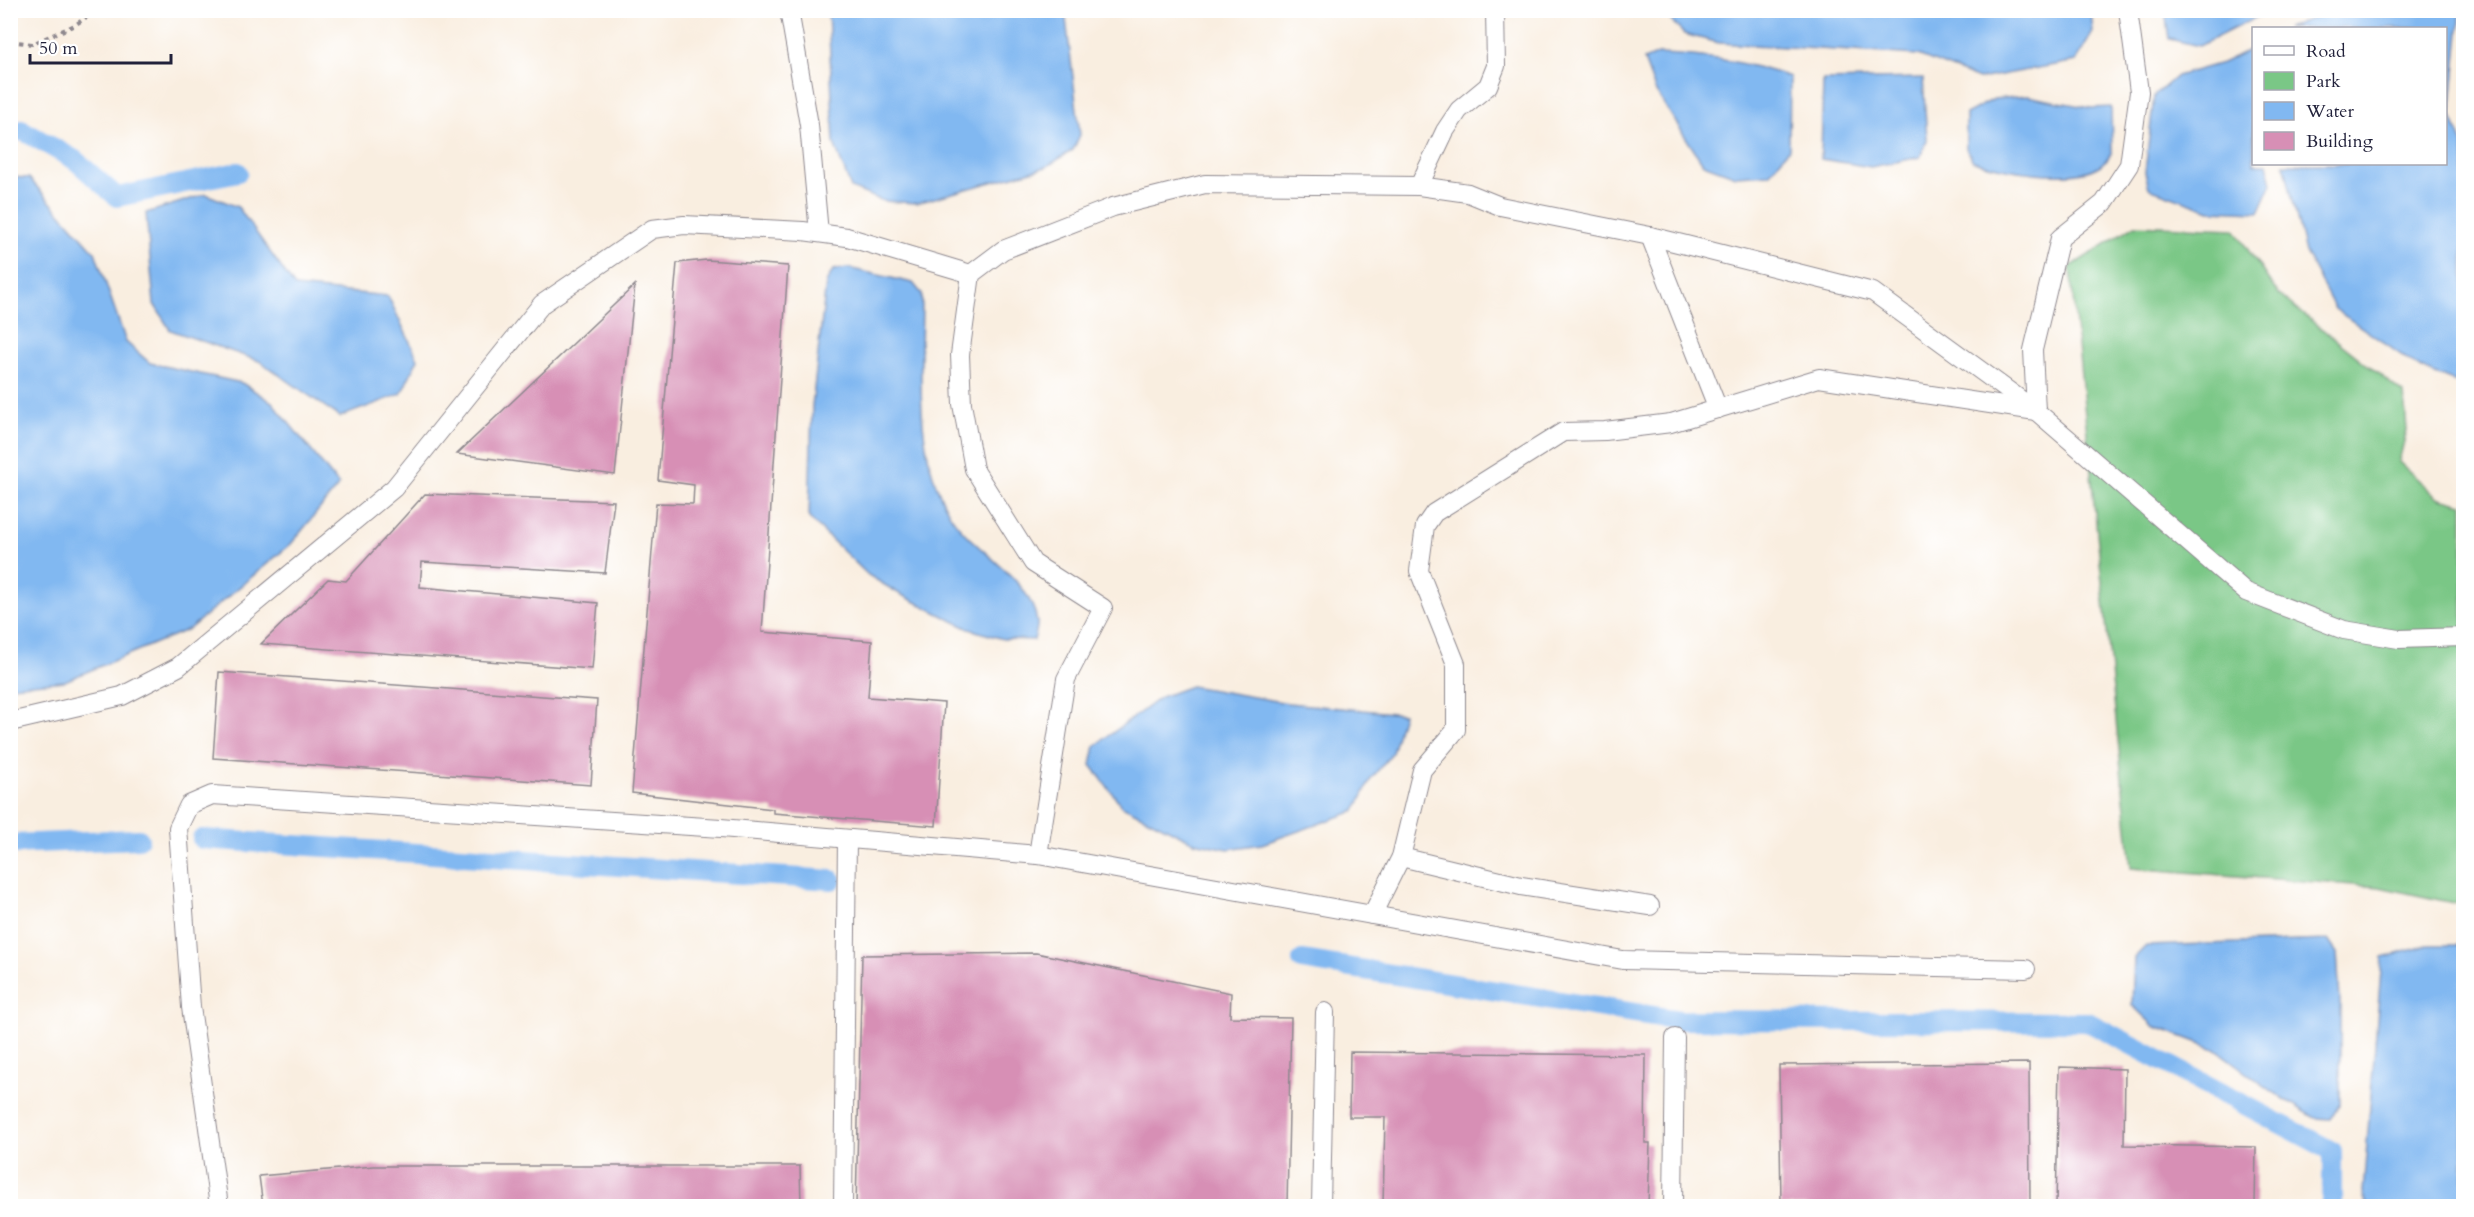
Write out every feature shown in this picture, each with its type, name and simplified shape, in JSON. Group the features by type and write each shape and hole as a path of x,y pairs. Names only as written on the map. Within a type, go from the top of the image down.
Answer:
{"street":[{"path":"789,10 809,125 819,233"},
{"path":"1419,186 1445,131 1459,110 1488,86 1496,66 1495,10"},
{"path":"2036,411 2033,350 2060,238 2104,203 2129,165 2139,92 2128,10"},
{"path":"1038,855 1066,679 1103,608 1033,563 974,469 962,404 960,355 971,274 1004,250 1113,207 1205,184 1419,186 1468,193 1500,206 1650,236 1873,292 2036,411 2246,592 2344,630 2399,639 2463,637"},
{"path":"10,722 123,696 178,668 394,488 542,304 652,229 684,225 819,233 847,237 971,274"},
{"path":"1650,236 1718,409"},
{"path":"1372,915 1401,857 1422,770 1456,730 1456,664 1419,571 1425,526 1434,513 1563,432 1605,431 1671,423 1819,378 2036,411"},
{"path":"219,1206 191,1007 178,828 189,805 212,795 721,828 1038,855 1623,960 2025,969"},
{"path":"843,1206 847,839"},
{"path":"1401,857 1521,886 1650,906"},
{"path":"1321,1206 1325,1012"},
{"path":"1673,1206 1675,1038"}],"path":[{"path":"10,41 32,44 75,25 97,10"}],"green space":[{"path":"2135,225 2234,229 2278,294 2404,394 2407,430 2399,462 2437,497 2463,504 2463,905 2379,887 2131,868 2070,267"}],"water":[{"path":"2165,10 2269,11 2199,46 2169,39"},
{"path":"2336,10 2461,11 2451,115 2464,146 2463,385 2420,368 2335,309 2305,252 2284,165 2447,165 2447,27 2289,27"},
{"path":"828,11 1065,11 1080,135 1073,150 1046,167 917,203 883,201 851,188 834,143"},
{"path":"1662,11 2091,11 2093,32 2076,61 1979,79 1918,55 1719,43 1684,34"},
{"path":"2252,48 2252,165 2267,165 2272,183 2259,212 2210,210 2149,188 2145,172 2154,96 2177,76 2222,63"},
{"path":"1658,54 1725,60 1790,77 1789,149 1769,174 1736,176 1703,164 1656,92 1644,60"},
{"path":"1923,78 1927,140 1920,157 1871,167 1821,159 1823,80"},
{"path":"2027,96 2091,108 2111,107 2112,152 2099,166 2071,174 2019,171 1973,161 1966,148 1966,114 1994,99"},
{"path":"11,177 29,178 95,252 126,342 150,363 242,383 272,402 339,485 291,544 189,629 65,681 11,686"},
{"path":"206,194 238,207 295,287 388,296 418,359 401,394 340,417 259,361 170,330 154,304 146,213"},
{"path":"848,268 913,283 922,294 921,378 924,434 937,488 949,513 959,527 1024,591 1037,622 1034,640 1003,639 969,629 898,593 868,575 809,518 812,406 826,283 833,270"},
{"path":"1191,686 1288,703 1403,714 1392,753 1371,779 1355,811 1262,844 1228,849 1194,842 1122,806 1091,765 1095,746 1161,697"},
{"path":"2328,940 2337,953 2340,1001 2340,1103 2330,1119 2315,1118 2273,1092 2215,1049 2154,1026 2132,1005 2134,958 2146,946"},
{"path":"2429,945 2463,945 2463,1206 2366,1206 2363,1193 2382,958"}],"building":[{"path":"707,260 788,266 762,632 872,641 868,697 944,703 936,826 773,813 773,809 632,793 656,503 693,504 694,485 658,480 677,263"},
{"path":"635,285 615,475 457,454"},
{"path":"425,494 614,501 605,573 422,562 420,587 598,603 592,669 261,644 328,579 346,581"},
{"path":"219,672 597,700 591,785 213,758"},
{"path":"1036,953 1231,993 1230,1017 1291,1018 1287,1206 856,1206 862,955"},
{"path":"1350,1052 1646,1055 1645,1143 1650,1143 1648,1206 1383,1206 1385,1117 1349,1117"},
{"path":"2029,1063 2030,1206 1781,1206 1779,1065"},
{"path":"2059,1067 2125,1069 2124,1145 2256,1147 2255,1206 2056,1206"},
{"path":"374,1166 800,1166 801,1206 263,1206 259,1176"}],"waterway":[{"path":"10,133 22,130 75,160 117,197 238,172"},
{"path":"10,844 139,839"},
{"path":"202,839 832,880"},
{"path":"1302,960 1679,1020 2088,1022 2332,1151 2332,1206"}]}
